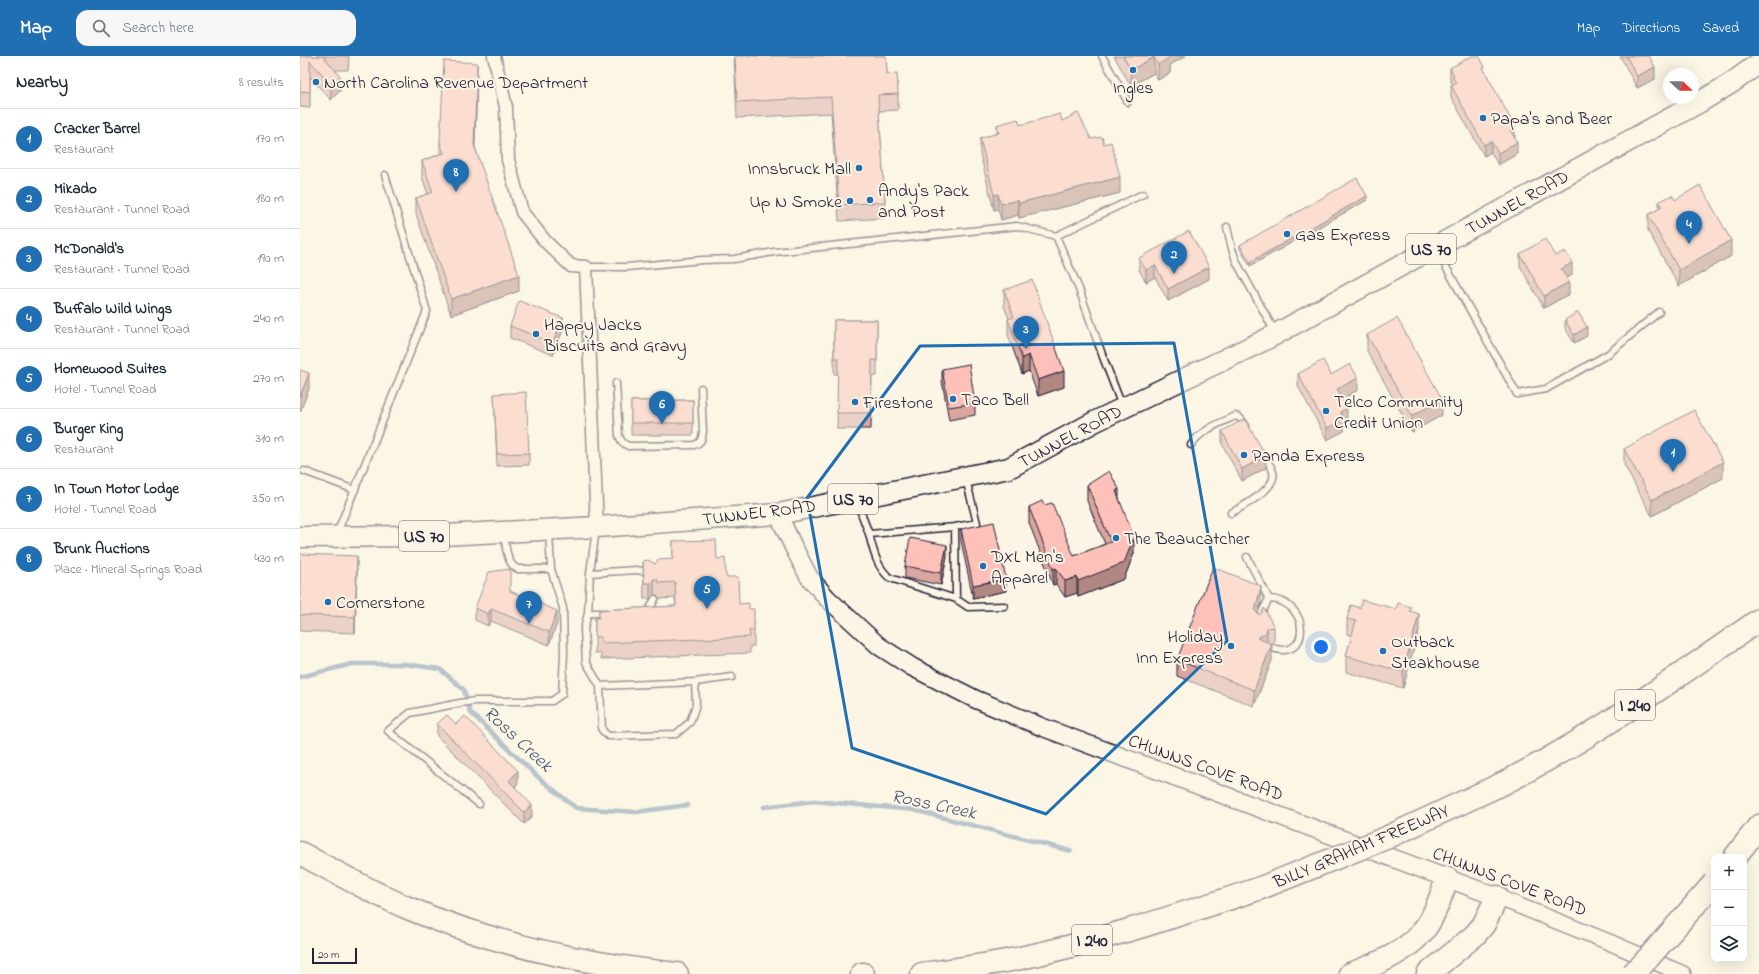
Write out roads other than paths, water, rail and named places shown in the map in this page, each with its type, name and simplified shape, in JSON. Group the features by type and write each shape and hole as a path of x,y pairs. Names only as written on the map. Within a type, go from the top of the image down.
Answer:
{"highway":[{"name":"BILLY GRAHAM FREEWAY","path":"922,974 1006,961 1064,947 1186,913 1258,890 1386,838 1506,782 1536,766 1603,726 1759,620"},
{"path":"1737,854 1759,826"},
{"path":"300,853 407,908 457,927 542,952 588,962 677,974"},
{"path":"1350,974 1369,967 1392,955 1407,946 1420,934 1428,924 1448,878"},
{"path":"1632,974 1642,965 1711,886"},
{"path":"1428,974 1484,924 1497,898"}],"main road":[{"name":"TUNNEL ROAD","path":"300,537 425,536 597,527 778,514 1009,468 1123,408 1276,334 1700,102 1733,82 1759,63"},
{"name":"CHUNNS COVE ROAD","path":"778,514 809,577 827,598 879,646 912,667 975,699 1042,727 1448,878 1497,898"}],"street":[{"path":"494,56 506,107 508,160 522,212 544,241 571,266 586,266 597,527"},
{"name":"CHUNNS COVE ROAD","path":"1497,898 1609,942 1683,974"}],"lane":[{"path":"1102,56 1128,102"},
{"path":"336,537 427,311 385,175"},
{"path":"586,266 627,267 702,260 734,259 774,252 1017,226 1056,236 1143,194"},
{"path":"1227,227 1237,263 1276,334"},
{"path":"1056,236 1079,289 1102,357 1123,408"},
{"path":"1435,247 1517,394 1546,389 1608,354 1659,312"},
{"path":"616,383 619,436 622,442 628,446 694,446 699,443 703,432 701,388"},
{"path":"1190,445 1196,437 1204,431 1234,416 1240,418 1252,434"},
{"path":"1230,513 1250,501 1267,488 1273,481 1273,473 1259,447"},
{"path":"304,471 355,490"},
{"path":"869,534 955,527 977,523 966,477"},
{"path":"856,498 880,567 890,578 956,599 968,607 1004,606"},
{"path":"597,527 590,573 588,613 584,629 586,662 600,686 602,730 608,736 676,734 690,722 696,704 695,682"},
{"path":"955,527 956,599"},
{"path":"479,804 388,731 410,712 460,703 552,701 562,694 564,654 563,608 551,569 548,530"},
{"path":"504,532 509,562 512,566 518,569 551,569"},
{"path":"1247,557 1269,599"},
{"path":"590,573 649,570 654,576"},
{"path":"641,612 648,612 655,599"},
{"path":"1259,626 1262,612 1269,599"},
{"path":"1269,599 1279,599 1290,606 1299,617 1302,628 1299,642 1292,648 1283,650 1270,647"},
{"path":"588,613 611,613"},
{"path":"600,686 695,682 732,677"}],"waterway":[{"name":"Ross Creek","path":"300,677 352,664 405,664 440,669 464,690 470,712 538,777 576,808 636,812 688,805"},
{"name":"Ross Creek","path":"764,807 814,801 914,810 1071,851"}],"place":[{"name":"Ingles","path":"1133,70"},
{"name":"North Carolina Revenue Department","path":"316,82"},
{"name":"Papa's and Beer","path":"1483,118"},
{"name":"Innsbruck Mall","path":"859,168"},
{"name":"Brunk Auctions","path":"456,192"},
{"name":"Andy's Pack and Post","path":"870,200"},
{"name":"Up N Smoke","path":"850,201"},
{"name":"Gas Express","path":"1287,234"},
{"name":"Buffalo Wild Wings","path":"1689,244"},
{"name":"Mikado","path":"1174,274"},
{"name":"Happy Jacks Biscuits and Gravy","path":"536,334"},
{"name":"McDonald's","path":"1026,349"},
{"name":"Taco Bell","path":"953,399"},
{"name":"Firestone","path":"855,402"},
{"name":"Telco Community Credit Union","path":"1326,411"},
{"name":"Burger King","path":"662,424"},
{"name":"Panda Express","path":"1244,455"},
{"name":"Cracker Barrel","path":"1673,472"},
{"name":"The Beaucatcher","path":"1116,538"},
{"name":"DXL Men's Apparel","path":"983,566"},
{"name":"Cornerstone","path":"328,602"},
{"name":"Homewood Suites","path":"707,609"},
{"name":"In Town Motor Lodge","path":"529,624"},
{"name":"Holiday Inn Express","path":"1231,646"},
{"name":"Outback Steakhouse","path":"1383,651"}]}
